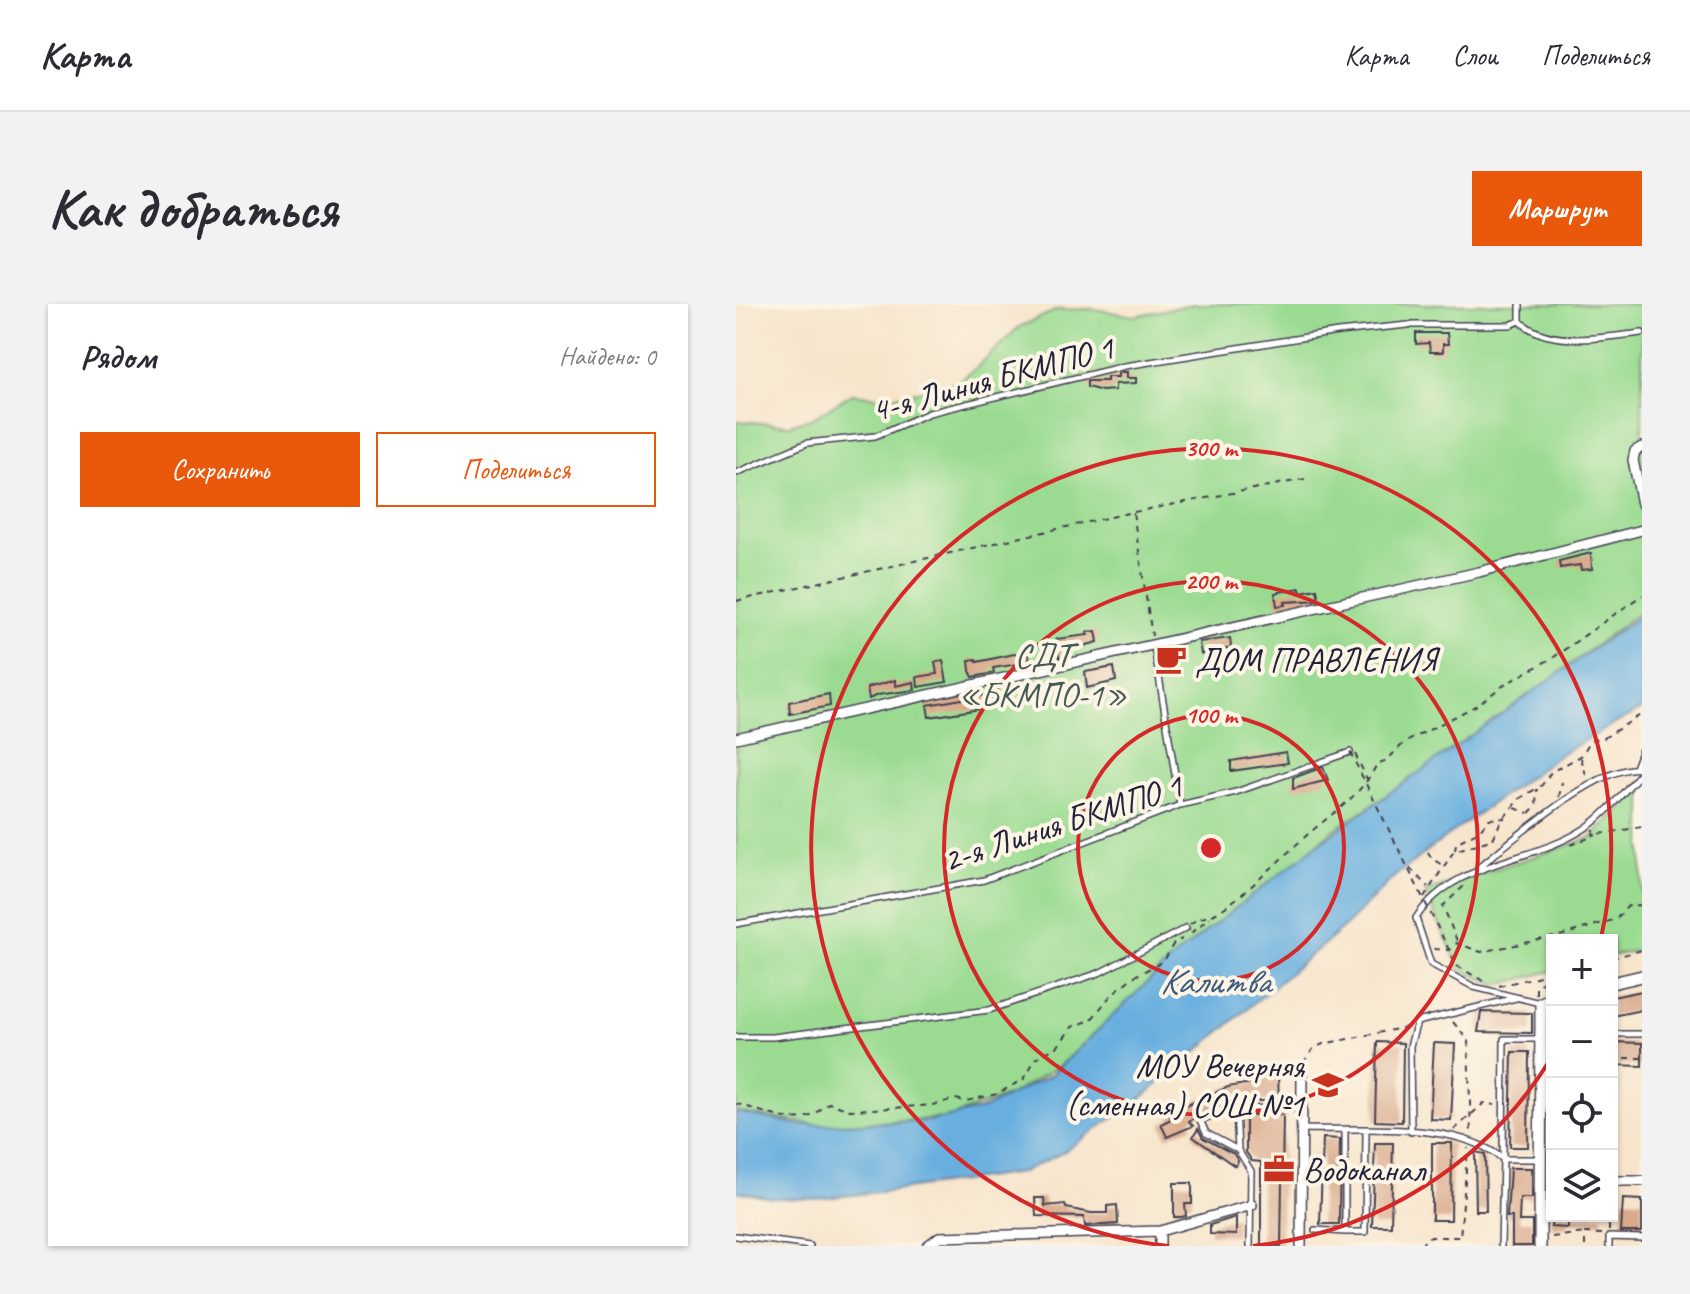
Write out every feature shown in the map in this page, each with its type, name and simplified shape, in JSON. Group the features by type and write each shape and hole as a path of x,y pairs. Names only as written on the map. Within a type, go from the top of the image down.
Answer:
{"street":[{"path":"1642,447 1635,451 1633,460 1642,504"},
{"path":"736,738 1479,572 1642,530"},
{"path":"1618,982 1642,976"},
{"path":"1543,1242 1546,1180 1540,1159 1544,1113 1541,1039 1546,1006"},
{"path":"1301,1246 1302,1073"},
{"path":"1618,1181 1642,1181"},
{"path":"927,1246 939,1237 1160,1231 1252,1205"},
{"path":"1160,1231 1160,1246"}],"lane":[{"path":"1520,304 1520,321"},
{"name":"4-я Линия БКМПО 1","path":"736,473 807,443 875,436 929,413 1125,366 1338,332 1408,325 1510,325 1520,321 1528,329 1588,339 1642,333"},
{"path":"1154,645 1180,805"},
{"path":"1546,999 1517,998 1474,987 1431,964 1416,918 1443,889 1475,871 1587,828 1640,769 1642,749"},
{"name":"2-я Линия БКМПО 1","path":"736,924 984,880 1180,805 1236,792 1350,752"},
{"path":"1475,871 1536,821 1605,776 1640,769"},
{"path":"736,1037 773,1037 989,1010 1099,973 1186,928"},
{"path":"1411,1132 1410,1046 1416,1025 1517,998"},
{"path":"1618,1034 1642,1034"},
{"path":"1501,1246 1504,1039 1541,1039"},
{"path":"1238,1150 1206,1133 1200,1120 1236,1108 1302,1109"},
{"path":"1236,1108 1238,1150 1251,1171 1250,1246"},
{"path":"1302,1129 1451,1133 1471,1139 1503,1159 1540,1159"},
{"path":"1345,1130 1345,1232"},
{"path":"1315,1230 1365,1232 1366,1132"},
{"path":"736,1236 810,1246"},
{"path":"1609,1246 1609,1237 1642,1238"}],"path":[{"path":"736,601 1133,512 1310,478"},
{"path":"1133,512 1154,645"},
{"path":"736,1104 771,1116 791,1118 816,1113 829,1103 850,1110 932,1105 955,1099 966,1101 997,1094 1024,1079 1036,1058 1058,1046 1072,1027 1091,1020 1112,994 1164,961 1174,943 1270,873 1368,782 1377,764 1387,760 1404,743 1477,705 1642,595"},
{"path":"1454,851 1493,839 1519,799 1537,789 1551,772 1581,756 1591,740 1604,738 1642,714"},
{"path":"1350,752 1359,760 1368,782"},
{"path":"1350,752 1457,966 1494,986 1508,989"},
{"path":"1581,756 1591,785"},
{"path":"1557,806 1562,782"},
{"path":"1529,813 1536,806 1537,789"},
{"path":"1514,808 1529,813 1536,821"},
{"path":"1424,906 1428,888 1445,866 1456,843 1479,831 1489,819 1506,818"},
{"path":"1566,846 1596,835 1642,827"},
{"path":"1595,829 1592,833 1596,835"},
{"path":"1479,831 1483,842"},
{"path":"1428,852 1432,859 1445,866"},
{"path":"1410,868 1428,888"},
{"path":"1467,884 1443,906 1457,943 1481,952 1563,935 1616,919 1628,906 1642,905"},
{"path":"1186,928 1197,918 1215,914"},
{"path":"1426,953 1436,948 1450,950 1457,943"},
{"path":"1618,956 1642,950"},
{"path":"1494,986 1545,975 1546,989"},
{"path":"1545,979 1536,987 1536,995 1546,999"},
{"path":"1421,1246 1427,1237 1460,1237 1465,1206 1465,1156 1471,1139 1468,1040 1447,1015"},
{"path":"1302,1073 1303,1061 1313,1049 1416,1025"},
{"path":"1618,1058 1642,1058"},
{"path":"1451,1133 1484,1103 1503,1107"},
{"path":"1609,1222 1609,1237"},
{"path":"1543,1242 1585,1233 1609,1237"},
{"path":"1585,1233 1585,1246"}],"green space":[{"name":"СДТ «БКМПО-1»","path":"1194,304 1642,304 1642,610 1464,745 1332,831 1059,1066 1010,1095 947,1118 818,1125 736,1112 736,421 789,425 813,418 852,394 887,398 957,382 1019,327 1057,310 1094,309 1134,316"},
{"path":"1642,788 1642,949 1618,955 1618,934 1546,934 1546,973 1497,985 1460,969 1425,892 1591,838"}],"water":[{"name":"Калитва","path":"1642,614 1642,709 1564,752 1451,833 1394,877 1343,928 1139,1100 1062,1153 1020,1173 905,1189 817,1199 770,1198 736,1191 736,1112 800,1125 930,1121 983,1109 1051,1075 1178,953 1318,844"}],"building":[{"path":"1416,333 1447,333 1448,344 1443,344 1443,352 1430,352 1429,343 1416,344"},
{"path":"1127,372 1127,378 1136,378 1136,383 1115,384 1115,390 1087,387 1087,381 1107,381 1107,377 1118,377 1118,373"},
{"path":"1591,553 1592,569 1581,570 1580,565 1560,568 1559,561"},
{"path":"1300,588 1300,592 1317,589 1319,600 1285,602 1286,605 1277,606 1275,593"},
{"path":"1096,631 1098,642 1065,651 1065,657 1059,658 1056,639"},
{"path":"1230,638 1231,648 1201,654 1199,642"},
{"path":"1028,651 1030,662 993,668 994,673 973,677 970,671 969,660 976,659 977,662"},
{"path":"943,661 947,682 918,687 917,677 937,674 935,662"},
{"path":"1114,667 1116,681 1087,688 1085,672"},
{"path":"895,680 895,686 914,682 915,690 869,699 867,688"},
{"path":"829,694 830,706 790,714 789,702"},
{"path":"991,694 993,707 929,717 927,705"},
{"path":"1286,752 1288,763 1231,771 1231,761"},
{"path":"1323,767 1328,780 1293,789 1293,778"},
{"path":"1642,991 1642,1010 1618,1015 1618,996"},
{"path":"1481,1012 1532,1013 1532,1033 1478,1032"},
{"path":"1377,1042 1403,1043 1402,1122 1375,1121"},
{"path":"1618,1042 1642,1043 1642,1066 1618,1065"},
{"path":"1434,1043 1455,1044 1451,1120 1430,1119"},
{"path":"1512,1052 1529,1052 1528,1147 1510,1147"},
{"path":"1278,1075 1279,1101 1252,1101 1252,1098 1232,1101 1198,1115 1189,1122 1193,1126 1167,1137 1161,1124 1171,1119 1169,1113 1228,1087 1251,1083 1251,1076"},
{"path":"1246,1115 1283,1115 1281,1246 1261,1246 1261,1162 1252,1161 1246,1152"},
{"path":"1198,1129 1203,1138 1234,1154 1238,1161 1235,1166 1193,1137"},
{"path":"1323,1138 1340,1139 1339,1224 1320,1224"},
{"path":"1375,1143 1393,1143 1391,1226 1372,1226"},
{"path":"1432,1143 1452,1143 1451,1220 1432,1220"},
{"path":"1475,1152 1485,1154 1486,1211 1476,1211"},
{"path":"1510,1168 1532,1168 1532,1198 1520,1198 1519,1221 1532,1221 1532,1246 1512,1246 1512,1217 1507,1217"},
{"path":"1174,1183 1192,1183 1192,1204 1185,1204 1186,1216 1174,1217"},
{"path":"1035,1198 1044,1198 1045,1206 1065,1204 1066,1208 1091,1213 1107,1213 1107,1206 1117,1205 1118,1224 1085,1226 1084,1217 1036,1216"},
{"path":"1623,1199 1642,1200 1642,1232 1621,1232"},
{"path":"1236,1217 1236,1235 1210,1234 1210,1225"},
{"path":"1551,1222 1602,1222 1568,1223 1568,1228 1551,1227"}],"place":[{"name":"ДОМ ПРАВЛЕНИЯ","path":"1171,659"},
{"name":"МОУ Вечерняя (сменная) СОШ №1","path":"1328,1085"},
{"name":"Водоканал","path":"1279,1169"}]}
